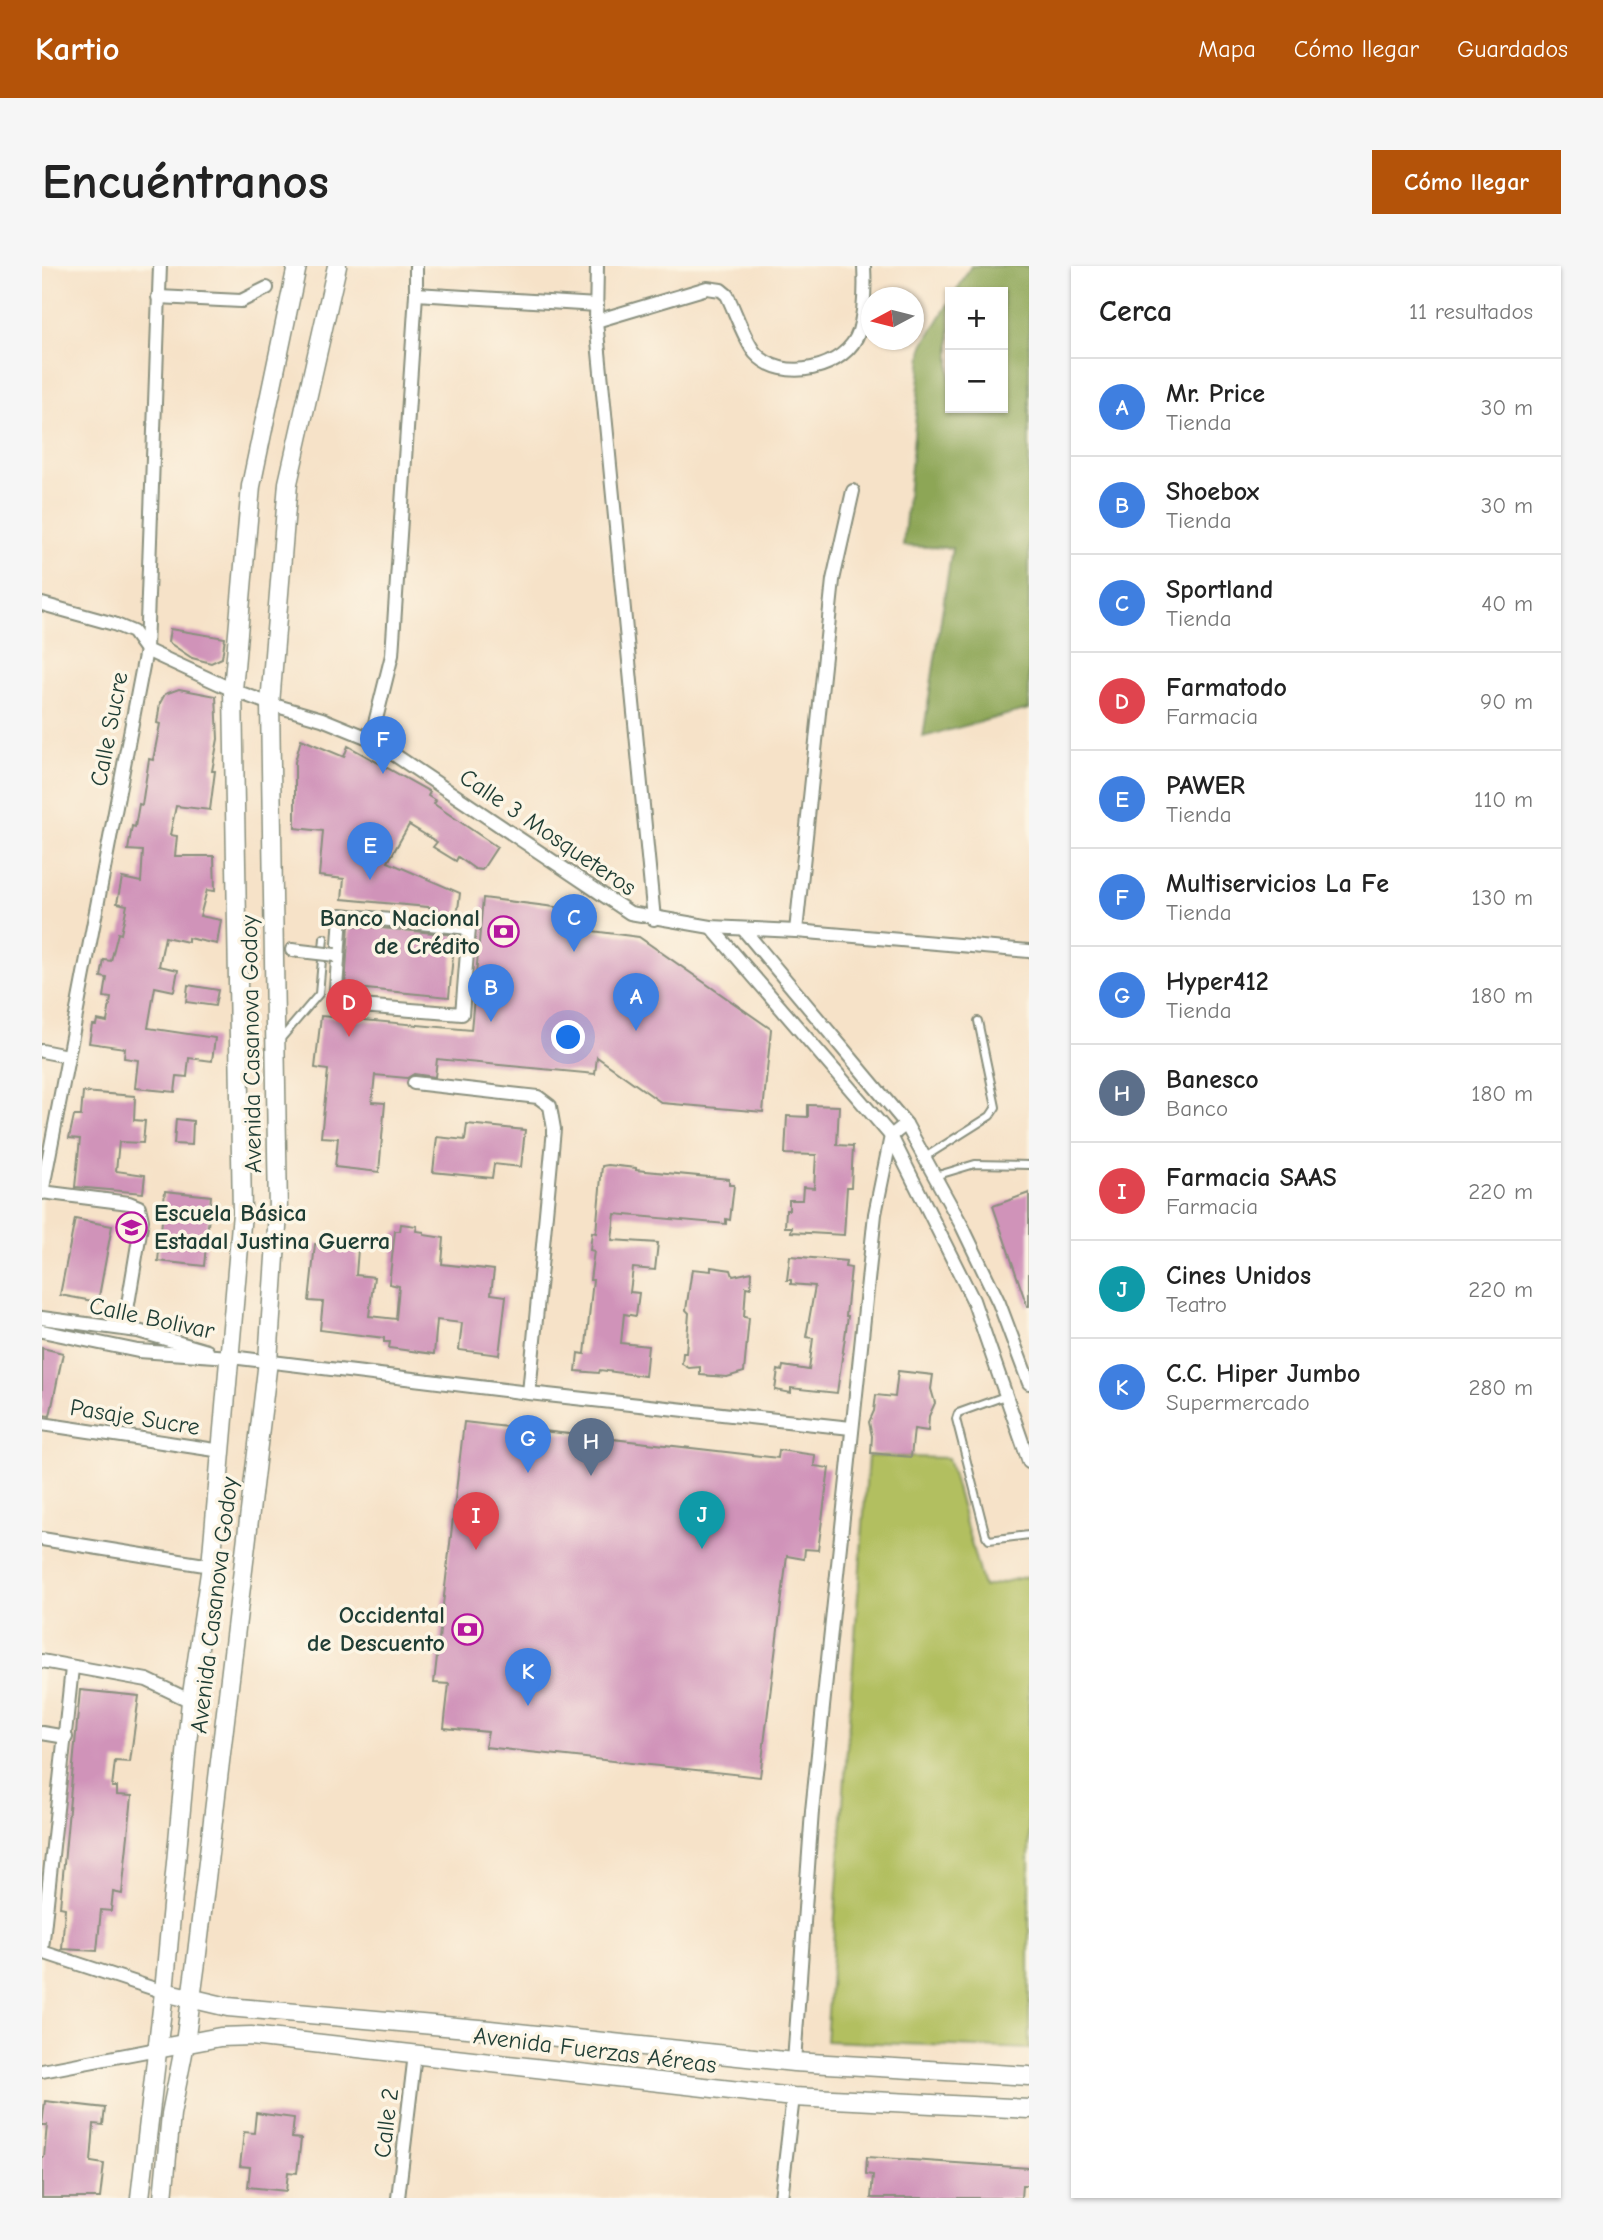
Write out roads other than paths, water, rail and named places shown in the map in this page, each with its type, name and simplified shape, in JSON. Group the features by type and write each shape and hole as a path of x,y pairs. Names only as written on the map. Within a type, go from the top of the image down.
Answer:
{"street":[{"name":"Calle Sucre","path":"42,1192 146,650 160,266"},
{"name":"Avenida Casanova Godoy","path":"140,2198 164,1992 191,1701 211,1566 242,1213 233,690 251,486 297,266"},
{"name":"Avenida Casanova Godoy","path":"163,2198 171,2114 191,1998 268,1361 278,1213 270,704 288,484 337,266"},
{"path":"371,739 392,655 416,266"},
{"path":"597,266 596,321 654,919"},
{"path":"596,321 707,288 721,290 727,295 754,351 767,363 779,369 800,371 824,365 844,352 859,333 864,266"},
{"path":"158,298 241,301 267,288"},
{"path":"416,294 597,305"},
{"path":"796,931 833,580 853,491"},
{"name":"Calle 3 Mosqueteros","path":"42,604 114,624 133,632 146,650 233,690 322,719 371,739 630,913 711,927 796,931 1029,951"},
{"path":"341,915 469,928 462,1014 335,1004 337,956 341,915"},
{"path":"711,927 891,1136 973,1300 1029,1462"},
{"path":"743,929 906,1124 999,1303 1026,1365 1029,1383"},
{"path":"292,950 337,956"},
{"path":"42,1051 67,1056"},
{"path":"414,1083 538,1097 550,1106 554,1129 529,1393"},
{"path":"794,2062 812,1811 875,1214 891,1136 906,1124"},
{"path":"42,1192 129,1203 139,1207 142,1220 127,1310"},
{"name":"Calle Bolivar","path":"42,1318 138,1331 231,1357"},
{"name":"Calle Bolivar","path":"42,1331 138,1351 231,1357"},
{"path":"231,1357 851,1428"},
{"name":"Pasaje Sucre","path":"42,1424 222,1451"},
{"path":"42,1539 211,1566"},
{"path":"42,1661 147,1680 191,1701"},
{"path":"72,1668 42,1951 164,1992"},
{"path":"42,1733 66,1737"},
{"path":"42,1828 56,1829"},
{"name":"Avenida Fuerzas Aéreas","path":"164,1992 228,2007 490,2030 794,2062 1029,2076"},
{"name":"Avenida Fuerzas Aéreas","path":"157,2049 185,2043 251,2036 793,2097 1029,2109"},
{"path":"42,2071 157,2049"},
{"name":"Calle 2","path":"398,2198 415,2054"},
{"path":"781,2198 793,2097"}],"lane":[{"path":"275,1045 319,994 324,938"},
{"path":"925,1157 990,1116 996,1107 978,1021"},
{"path":"935,1176 975,1164 1029,1165"},
{"path":"1005,1396 958,1413 956,1419 985,1536 989,1540 995,1540 1029,1535"}],"place":[{"name":"Multiservicios La Fe","path":"383,774"},
{"name":"PAWER","path":"370,880"},
{"name":"Banco Nacional de Crédito","path":"503,932"},
{"name":"Sportland","path":"574,952"},
{"name":"Shoebox","path":"491,1022"},
{"name":"Mr. Price","path":"636,1031"},
{"name":"Farmatodo","path":"349,1037"},
{"name":"Escuela Básica Estadal Justina Guerra","path":"131,1227"},
{"name":"Hyper412","path":"528,1473"},
{"name":"Banesco","path":"591,1476"},
{"name":"Cines Unidos","path":"702,1549"},
{"name":"Farmacia SAAS","path":"476,1550"},
{"name":"Occidental de Descuento","path":"468,1629"},
{"name":"C.C. Hiper Jumbo","path":"528,1706"}]}
